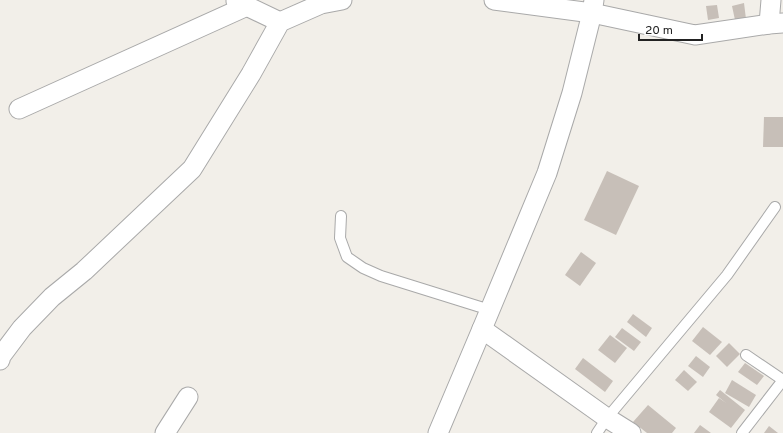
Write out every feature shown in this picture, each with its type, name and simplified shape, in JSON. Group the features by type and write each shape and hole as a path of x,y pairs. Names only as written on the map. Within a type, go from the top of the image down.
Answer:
{"street":[{"path":"0,360 1,356 22,328 52,298 84,271 192,168 251,74 280,22 321,4 342,0"},
{"path":"494,0 593,7 695,35 776,24 771,0"},
{"path":"19,109 240,3 280,22"},
{"path":"438,433 547,173 572,93 593,7"},
{"path":"482,329 602,425 631,433"},
{"path":"165,433 188,397"}],"lane":[{"path":"602,425 727,275 775,206"},
{"path":"341,216 340,238 347,256 362,268 381,276 490,310"},
{"path":"742,433 783,380 746,355"}],"building":[{"path":"744,3 746,19 735,20 732,6"},
{"path":"717,5 719,18 708,20 706,6"},
{"path":"764,117 783,117 783,147 763,147"},
{"path":"607,171 639,186 616,235 584,220"},
{"path":"581,252 596,263 580,286 565,275"},
{"path":"633,314 652,328 646,337 627,322"},
{"path":"703,327 722,342 710,355 692,341"},
{"path":"622,328 641,342 634,351 615,337"},
{"path":"610,335 627,348 615,363 598,350"},
{"path":"729,343 740,354 727,367 716,356"},
{"path":"696,356 710,367 703,377 688,366"},
{"path":"583,358 613,381 605,392 575,369"},
{"path":"745,363 764,376 757,385 738,372"},
{"path":"684,370 697,382 688,391 675,380"},
{"path":"732,380 756,395 749,407 725,393"},
{"path":"720,390 745,410 731,428 709,412 719,398 726,403 716,395"},
{"path":"648,405 676,428 672,433 647,433 633,422"},
{"path":"700,425 711,433 694,433"},
{"path":"769,426 778,433 764,433"}]}
